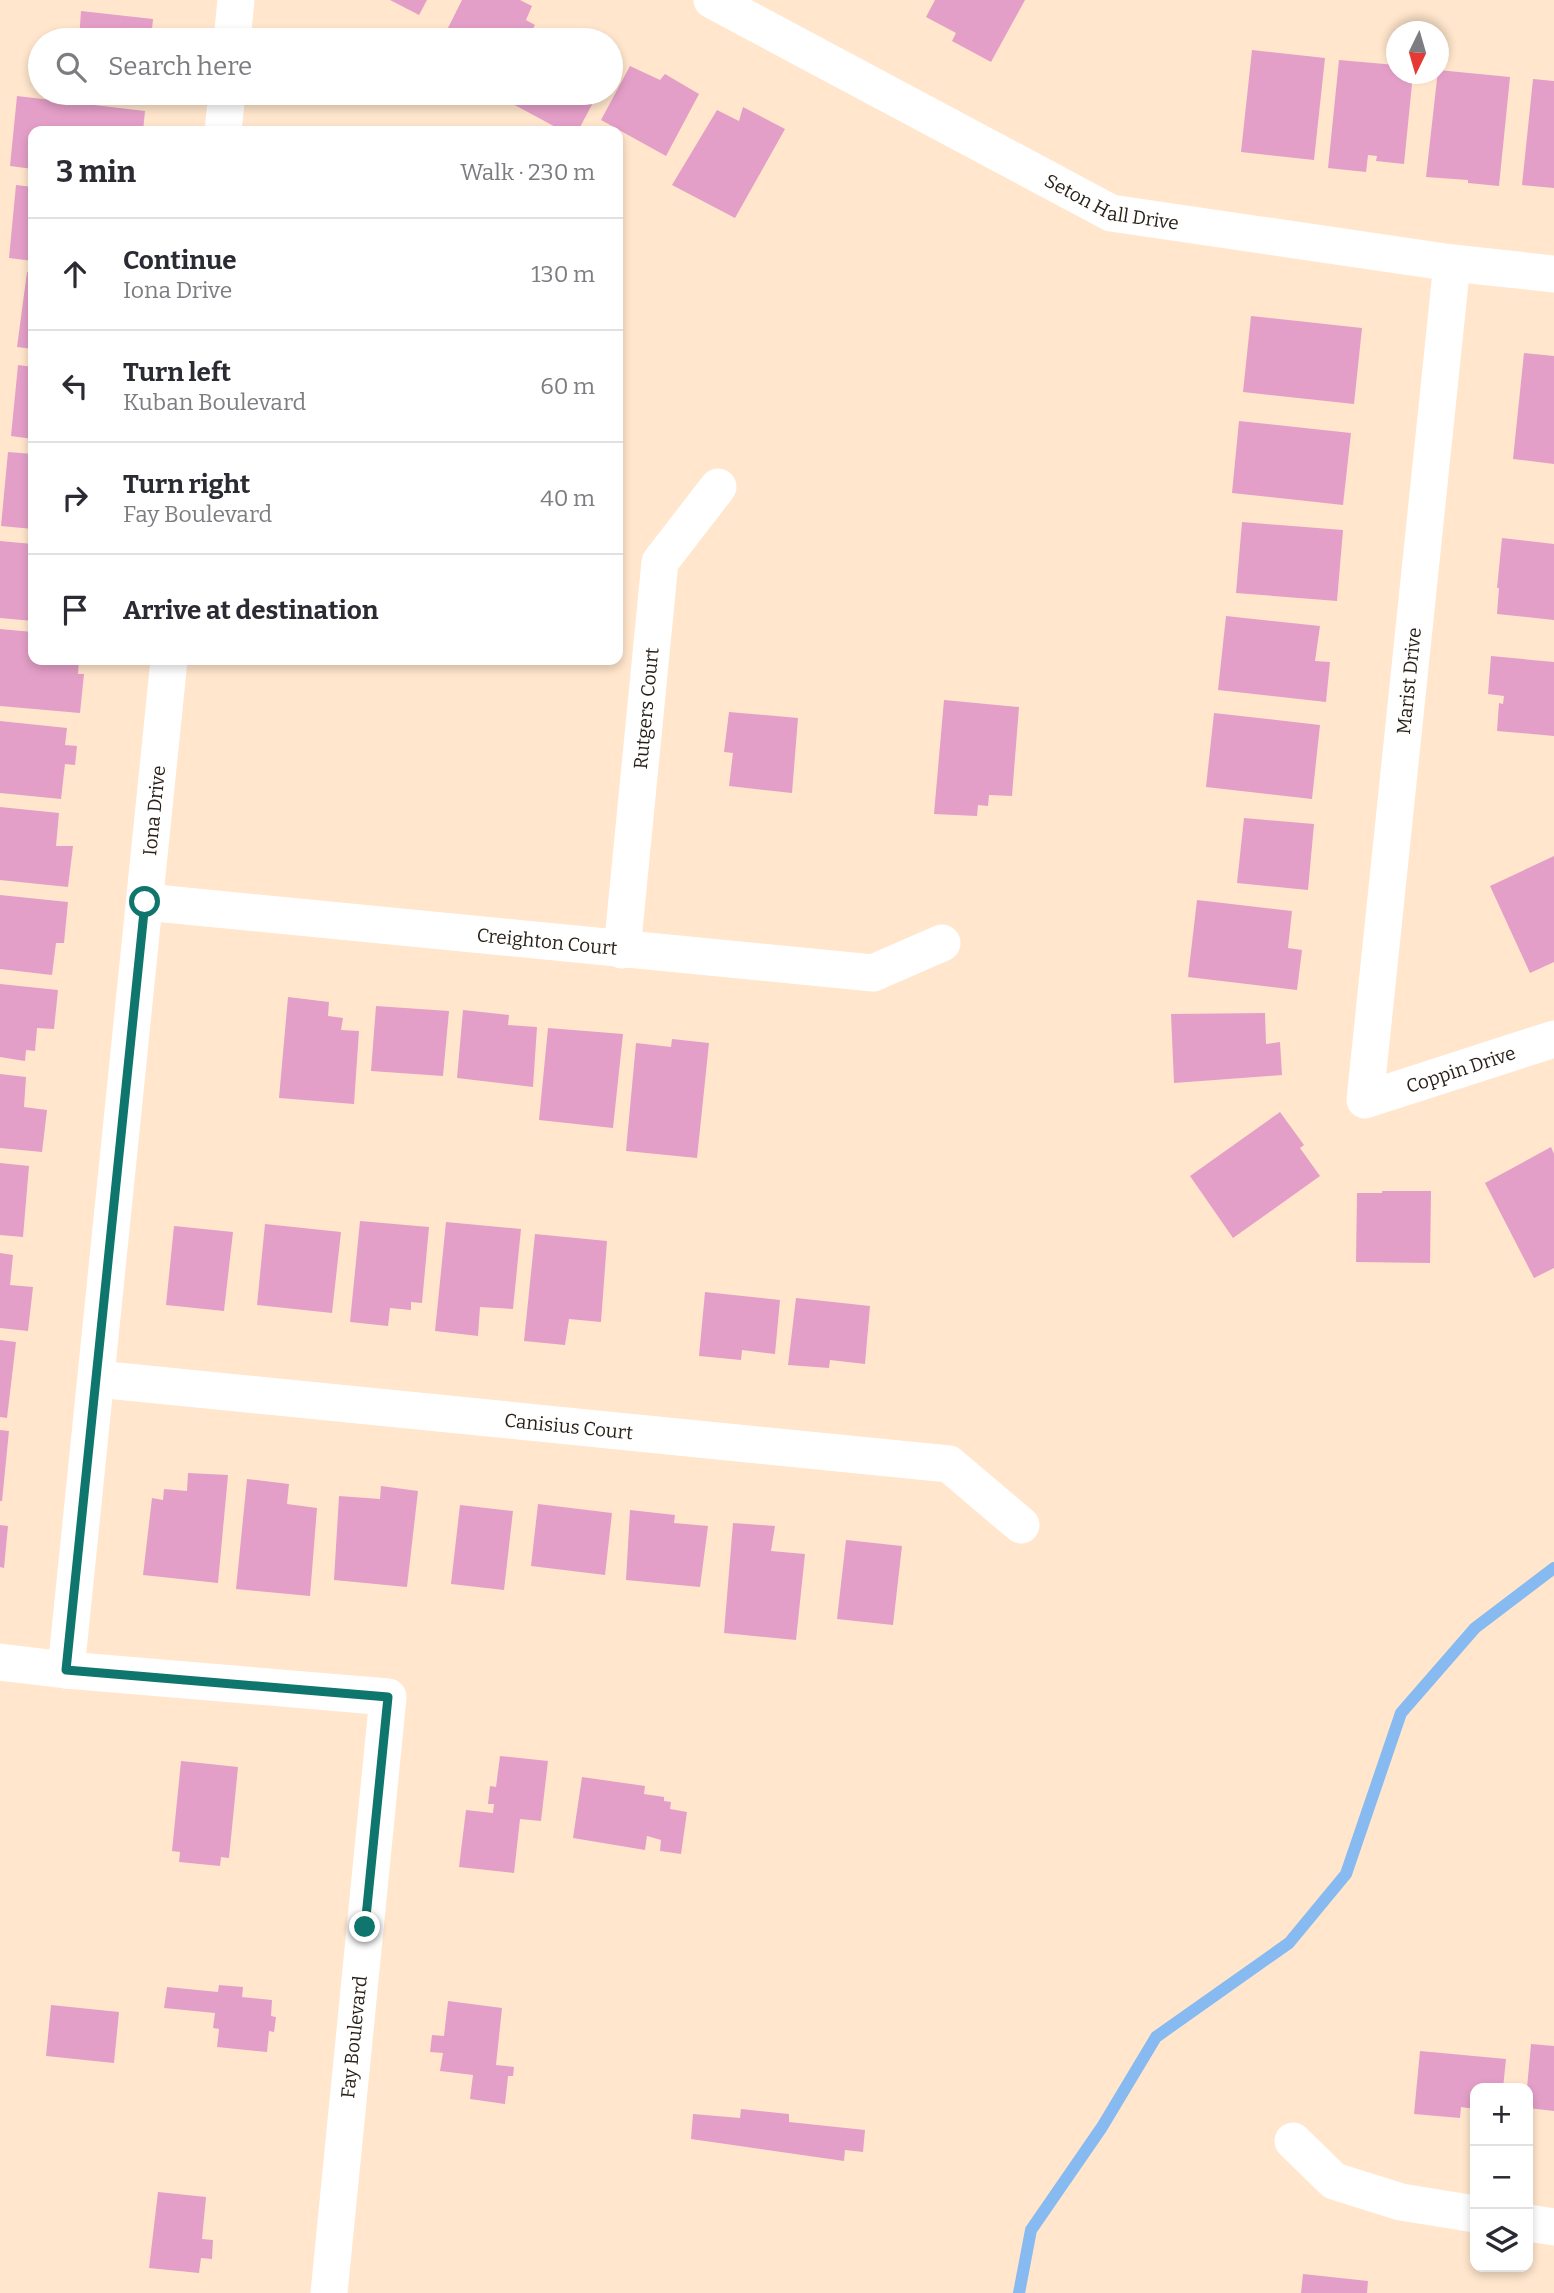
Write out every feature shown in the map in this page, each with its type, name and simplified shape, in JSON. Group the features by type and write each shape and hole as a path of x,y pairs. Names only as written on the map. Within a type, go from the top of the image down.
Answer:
{"street":[{"path":"233,28 236,0"},
{"name":"Seton Hall Drive","path":"712,0 1111,214 1452,263 1554,274"},
{"path":"223,126 225,105"},
{"name":"Marist Drive","path":"1365,1100 1452,263"},
{"name":"Rutgers Court","path":"622,950 660,562 718,487"},
{"name":"Iona Drive","path":"66,1670 169,665"},
{"name":"Creighton Court","path":"145,902 873,973 942,943"},
{"name":"Coppin Drive","path":"1365,1100 1554,1039"},
{"name":"Canisius Court","path":"97,1379 949,1464 1021,1525"},
{"path":"0,1661 66,1670"},
{"name":"Fay Boulevard","path":"66,1670 388,1697 329,2293"},
{"path":"1293,2141 1334,2181 1401,2202 1470,2213"},
{"path":"1533,2224 1554,2227"}],"building":[{"path":"390,0 427,0 419,15"},
{"path":"462,0 520,0 532,6 526,20 535,25 533,28 448,28"},
{"path":"935,0 1025,0 991,62 952,41 956,33 926,17"},
{"path":"81,11 153,19 152,28 80,28"},
{"path":"1252,50 1325,58 1314,160 1241,152"},
{"path":"1339,60 1386,64 1386,84 1412,84 1404,164 1376,161 1377,156 1368,155 1366,172 1328,168"},
{"path":"630,66 660,80 665,74 699,94 666,156 623,132 623,126 612,126 601,120 609,105 623,105 623,79"},
{"path":"1449,71 1510,77 1499,186 1468,183 1468,180 1426,177 1436,84 1449,84"},
{"path":"1533,79 1554,81 1554,188 1522,185"},
{"path":"17,96 28,97 28,105 94,105 145,111 144,126 28,126 28,168 10,166"},
{"path":"515,105 592,105 581,126 554,126"},
{"path":"743,107 785,129 735,218 672,185 717,110 739,121"},
{"path":"16,185 28,186 28,260 9,258"},
{"path":"27,272 28,348 17,347"},
{"path":"1251,316 1362,328 1354,404 1243,392"},
{"path":"1524,353 1554,356 1554,464 1513,459"},
{"path":"18,365 28,366 28,438 11,436"},
{"path":"1239,421 1351,433 1343,505 1232,493"},
{"path":"8,452 28,454 28,529 1,526"},
{"path":"1242,522 1343,530 1337,601 1236,593"},
{"path":"1502,538 1554,544 1554,620 1497,614"},
{"path":"0,541 28,544 28,621 0,618"},
{"path":"1226,616 1320,626 1315,661 1330,662 1326,702 1218,690"},
{"path":"0,629 28,632 28,665 79,665 78,674 84,674 80,713 0,706"},
{"path":"1491,656 1554,662 1554,736 1497,731 1499,703 1503,704 1504,696 1488,694"},
{"path":"944,700 1019,707 1012,796 989,795 988,806 978,805 977,816 934,814"},
{"path":"729,712 798,718 792,793 729,786 733,753 724,752"},
{"path":"1214,713 1320,725 1312,799 1206,787"},
{"path":"0,721 67,728 65,745 77,746 75,765 65,764 61,799 0,793"},
{"path":"0,807 59,813 56,846 73,846 68,887 0,880"},
{"path":"1244,818 1314,824 1308,890 1237,883"},
{"path":"1554,856 1554,962 1530,973 1490,886"},
{"path":"0,895 68,902 64,943 56,943 52,975 0,969"},
{"path":"1197,900 1292,911 1288,948 1302,950 1297,990 1188,977"},
{"path":"0,984 58,990 54,1029 37,1028 35,1051 26,1050 25,1061 0,1057"},
{"path":"288,997 329,1002 328,1016 343,1018 341,1030 359,1031 354,1104 279,1098"},
{"path":"376,1006 449,1011 443,1076 371,1071"},
{"path":"463,1010 509,1015 508,1025 537,1027 533,1087 457,1078"},
{"path":"1265,1013 1266,1044 1280,1042 1282,1075 1174,1083 1171,1014"},
{"path":"548,1028 623,1034 613,1128 539,1120"},
{"path":"672,1039 709,1043 697,1158 626,1151 636,1043 671,1047"},
{"path":"0,1074 26,1077 24,1107 47,1110 42,1152 0,1148"},
{"path":"1280,1112 1304,1145 1300,1148 1320,1176 1233,1238 1190,1176"},
{"path":"1551,1147 1554,1154 1554,1268 1534,1278 1485,1183"},
{"path":"0,1163 29,1166 23,1237 0,1235"},
{"path":"1431,1191 1430,1263 1356,1262 1357,1193"},
{"path":"360,1221 429,1227 422,1303 411,1302 411,1310 390,1308 388,1326 350,1322"},
{"path":"446,1222 521,1229 513,1309 480,1307 478,1336 435,1331"},
{"path":"265,1224 341,1232 332,1313 257,1305"},
{"path":"174,1226 233,1232 224,1311 166,1305"},
{"path":"535,1234 607,1241 601,1322 569,1319 565,1345 524,1341"},
{"path":"0,1253 13,1255 10,1285 33,1287 28,1331 0,1328"},
{"path":"705,1292 780,1300 775,1354 742,1350 741,1360 699,1356"},
{"path":"796,1298 870,1306 865,1364 830,1360 829,1368 788,1365"},
{"path":"0,1340 16,1342 7,1418 0,1417"},
{"path":"0,1430 9,1431 2,1501 0,1501"},
{"path":"188,1473 228,1475 218,1583 143,1575 152,1498 163,1500 164,1489 187,1491"},
{"path":"247,1479 289,1484 287,1504 317,1508 310,1596 236,1589"},
{"path":"381,1486 418,1491 407,1587 334,1580 339,1496 380,1499"},
{"path":"538,1504 612,1513 605,1575 531,1566"},
{"path":"460,1505 513,1511 504,1590 451,1584"},
{"path":"630,1510 675,1515 674,1523 708,1526 700,1587 626,1580"},
{"path":"733,1523 775,1526 771,1551 805,1554 796,1640 724,1633"},
{"path":"0,1525 8,1526 4,1568 0,1567"},
{"path":"846,1540 902,1546 893,1625 837,1619"},
{"path":"500,1756 548,1761 541,1821 520,1819 514,1873 459,1867 466,1810 493,1813 494,1804 488,1804 490,1786 496,1787"},
{"path":"181,1761 238,1767 229,1858 221,1857 220,1866 179,1862 180,1852 172,1851"},
{"path":"582,1777 645,1786 644,1794 664,1797 664,1801 671,1802 670,1809 687,1812 681,1854 660,1851 661,1840 647,1836 645,1850 573,1838"},
{"path":"219,1985 243,1987 242,1997 272,2000 271,2016 276,2017 274,2032 269,2031 267,2052 217,2047 219,2029 213,2028 215,2013 164,2008 167,1987 218,1992"},
{"path":"448,2001 502,2008 496,2065 514,2067 513,2076 508,2076 505,2104 470,2099 473,2075 440,2071 443,2053 430,2052 432,2035 444,2036"},
{"path":"51,2005 119,2012 114,2063 46,2056"},
{"path":"1531,2044 1554,2046 1554,2111 1533,2109 1533,2083 1527,2083"},
{"path":"1420,2051 1506,2059 1504,2083 1470,2083 1470,2108 1461,2107 1460,2118 1414,2114"},
{"path":"741,2109 789,2114 789,2122 865,2130 863,2152 845,2150 844,2161 691,2139 693,2114 740,2118"},
{"path":"158,2192 206,2197 202,2239 213,2240 212,2259 201,2258 199,2273 149,2268"},
{"path":"1303,2274 1368,2281 1367,2293 1301,2293"}],"waterway":[{"path":"1019,2293 1031,2230 1102,2127 1156,2037 1289,1943 1346,1874 1401,1713 1475,1628 1554,1568"}],"route":[{"path":"145,902 66,1670 388,1697 365,1927"}]}
